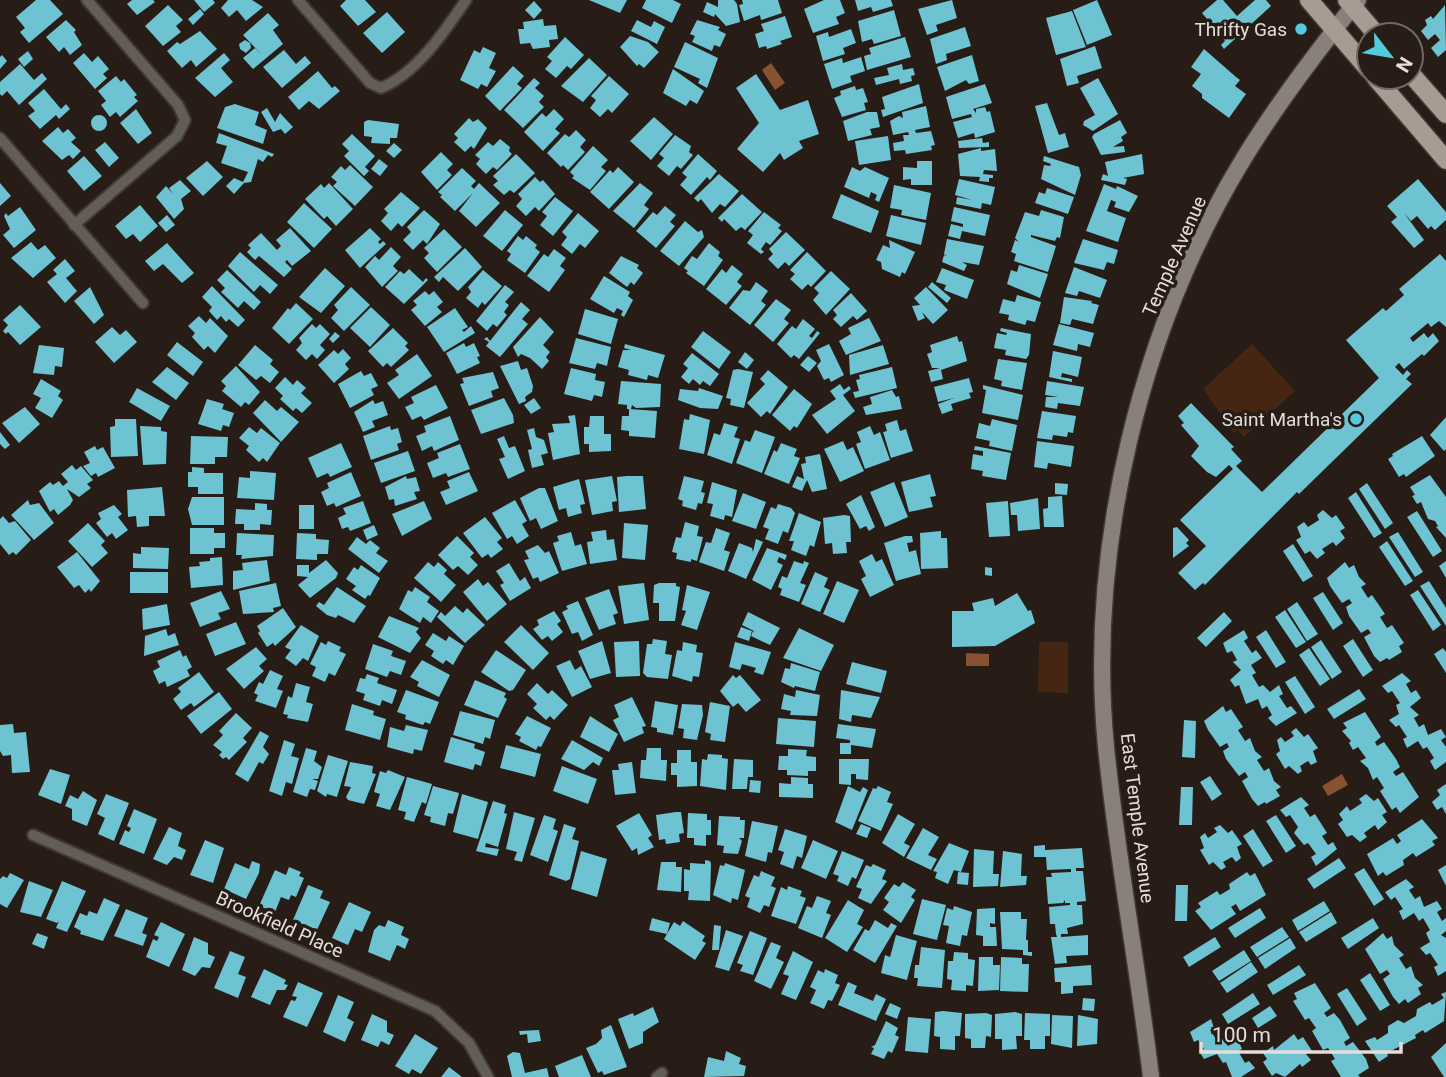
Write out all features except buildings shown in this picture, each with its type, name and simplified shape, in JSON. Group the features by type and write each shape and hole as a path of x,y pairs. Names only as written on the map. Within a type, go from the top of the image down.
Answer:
{"main road":[{"path":"1309,0 1355,54"},
{"path":"1352,2 1366,21"},
{"name":"Temple Avenue","path":"1109,564 1126,449 1172,303 1244,158 1352,2"},
{"path":"1425,90 1446,114"},
{"path":"1387,91 1446,160"},
{"name":"East Temple Avenue","path":"1109,564 1103,691 1106,747 1152,1077"}],"street":[{"path":"74,225 177,136 185,120 178,105 87,0"},
{"path":"298,0 370,83 381,88 396,82 443,33 466,0"},
{"path":"0,138 143,303"},
{"name":"Brookfield Place","path":"33,835 435,1012 469,1043 488,1077"}],"shaded area":[{"path":"771,63 785,83 775,90 762,70"},
{"path":"1252,344 1295,391 1244,437 1238,430 1234,433 1203,389"},
{"path":"1039,642 1068,642 1068,693 1038,692"},
{"path":"966,653 989,654 989,666 966,666"},
{"path":"1342,774 1348,785 1328,796 1322,786"}],"place":[{"name":"Thrifty Gas","path":"1301,29"},
{"name":"Saint Martha's","path":"1356,419"}]}
